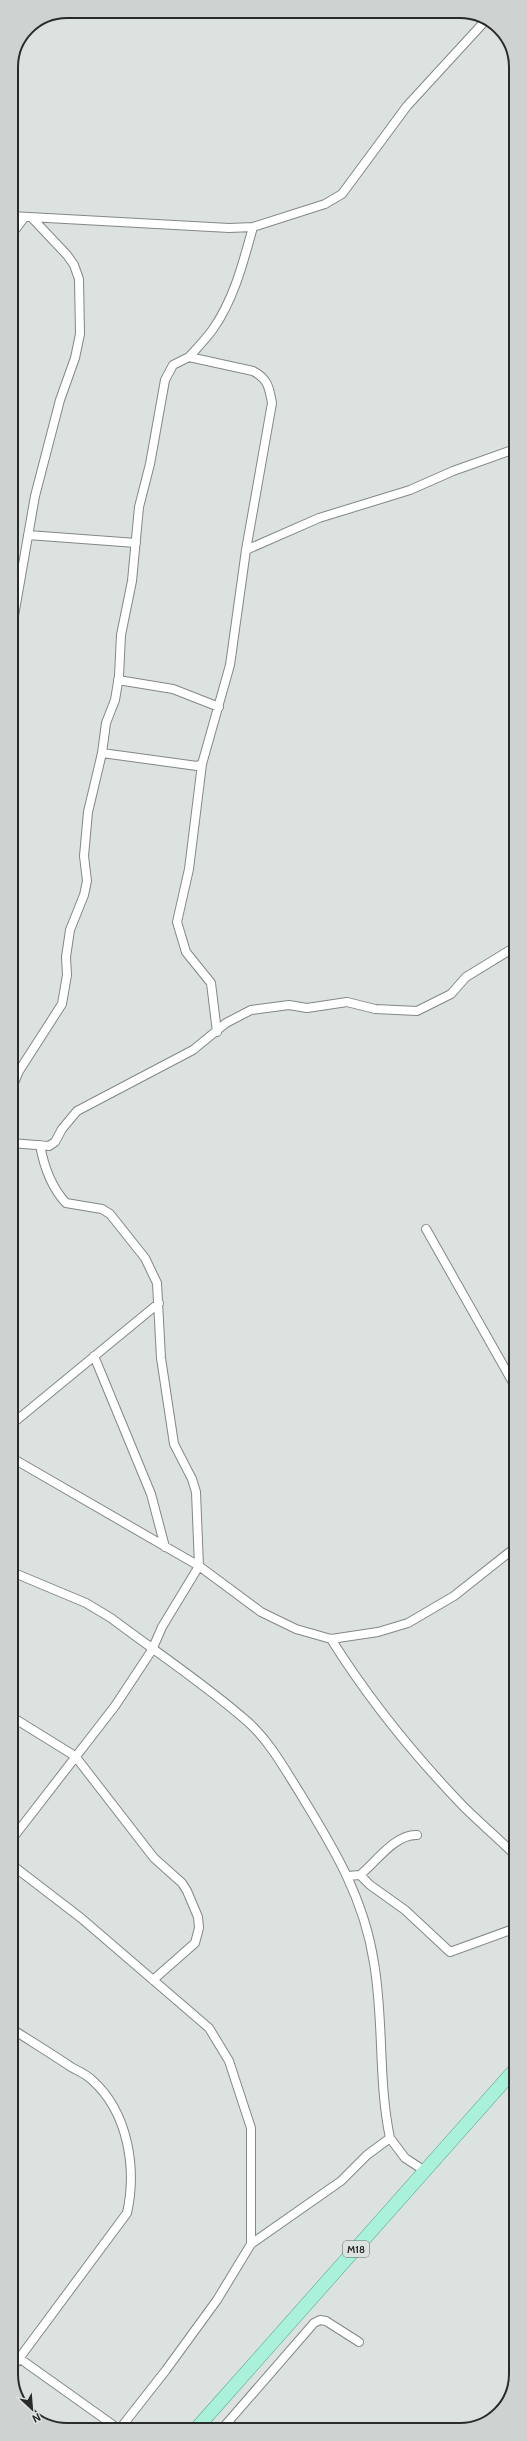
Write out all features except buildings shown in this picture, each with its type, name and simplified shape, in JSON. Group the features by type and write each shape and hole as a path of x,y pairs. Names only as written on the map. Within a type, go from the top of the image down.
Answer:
{"main road":[{"name":"M18","path":"202,2423 509,2076"}],"street":[{"path":"18,217 229,228 253,227 325,204 342,194 407,106 482,24"},
{"path":"18,226 24,218"},
{"path":"18,590 44,462 60,400 76,358 80,334 79,279 74,265 67,255 33,219"},
{"path":"18,1074 62,1004 67,975 66,957 70,930 84,896 87,881 84,856 88,812 102,753 106,723 115,700 121,635 132,582 139,506 150,464 166,380 173,365 189,357 212,331 224,312 233,292 253,227"},
{"path":"189,357 253,371 262,376 268,382 272,403 246,550 230,665 202,764 189,869 177,922 186,952 211,983 217,1032"},
{"path":"246,550 319,518 410,490 453,470 509,451"},
{"path":"28,535 136,543"},
{"path":"118,680 173,689 219,707"},
{"path":"102,753 197,766 202,764"},
{"path":"18,1143 49,1146 55,1142 62,1129 81,1108 193,1050 239,1015 264,1007 289,1005 307,1008 347,1002 375,1009 417,1011 451,994 466,977 509,951"},
{"path":"18,1831 115,1706 152,1650 162,1627 199,1566 196,1492 192,1479 174,1444 161,1358 157,1283 152,1271 118,1222 102,1209 66,1204 56,1192 43,1160 40,1145"},
{"path":"426,1229 509,1376"},
{"path":"18,1419 159,1303"},
{"path":"94,1356 151,1494 165,1547"},
{"path":"18,1461 199,1566 260,1612 296,1629 331,1639 378,1632 408,1623 454,1596 509,1553"},
{"path":"18,1575 99,1610 242,1717 260,1734 316,1820 348,1876 367,1925 375,1964 390,2138 405,2158 425,2171"},
{"path":"331,1639 383,1711 432,1771 464,1806 509,1849"},
{"path":"18,1721 75,1756 154,1858 182,1883 194,1906 199,1928 195,1943 153,1980"},
{"path":"348,1876 360,1875 394,1844 408,1834 417,1835"},
{"path":"18,1870 81,1918 209,2028 219,2042 234,2075 250,2128 251,2244"},
{"path":"360,1875 370,1885 405,1910 450,1952 509,1931"},
{"path":"18,2033 91,2078 105,2092 115,2109 130,2156 132,2191 127,2213 18,2360"},
{"path":"124,2423 166,2370 216,2300 251,2244 341,2181 367,2155 390,2138"},
{"path":"227,2423 314,2323 320,2320 326,2321 359,2342"},
{"path":"20,2358 111,2423"}]}
